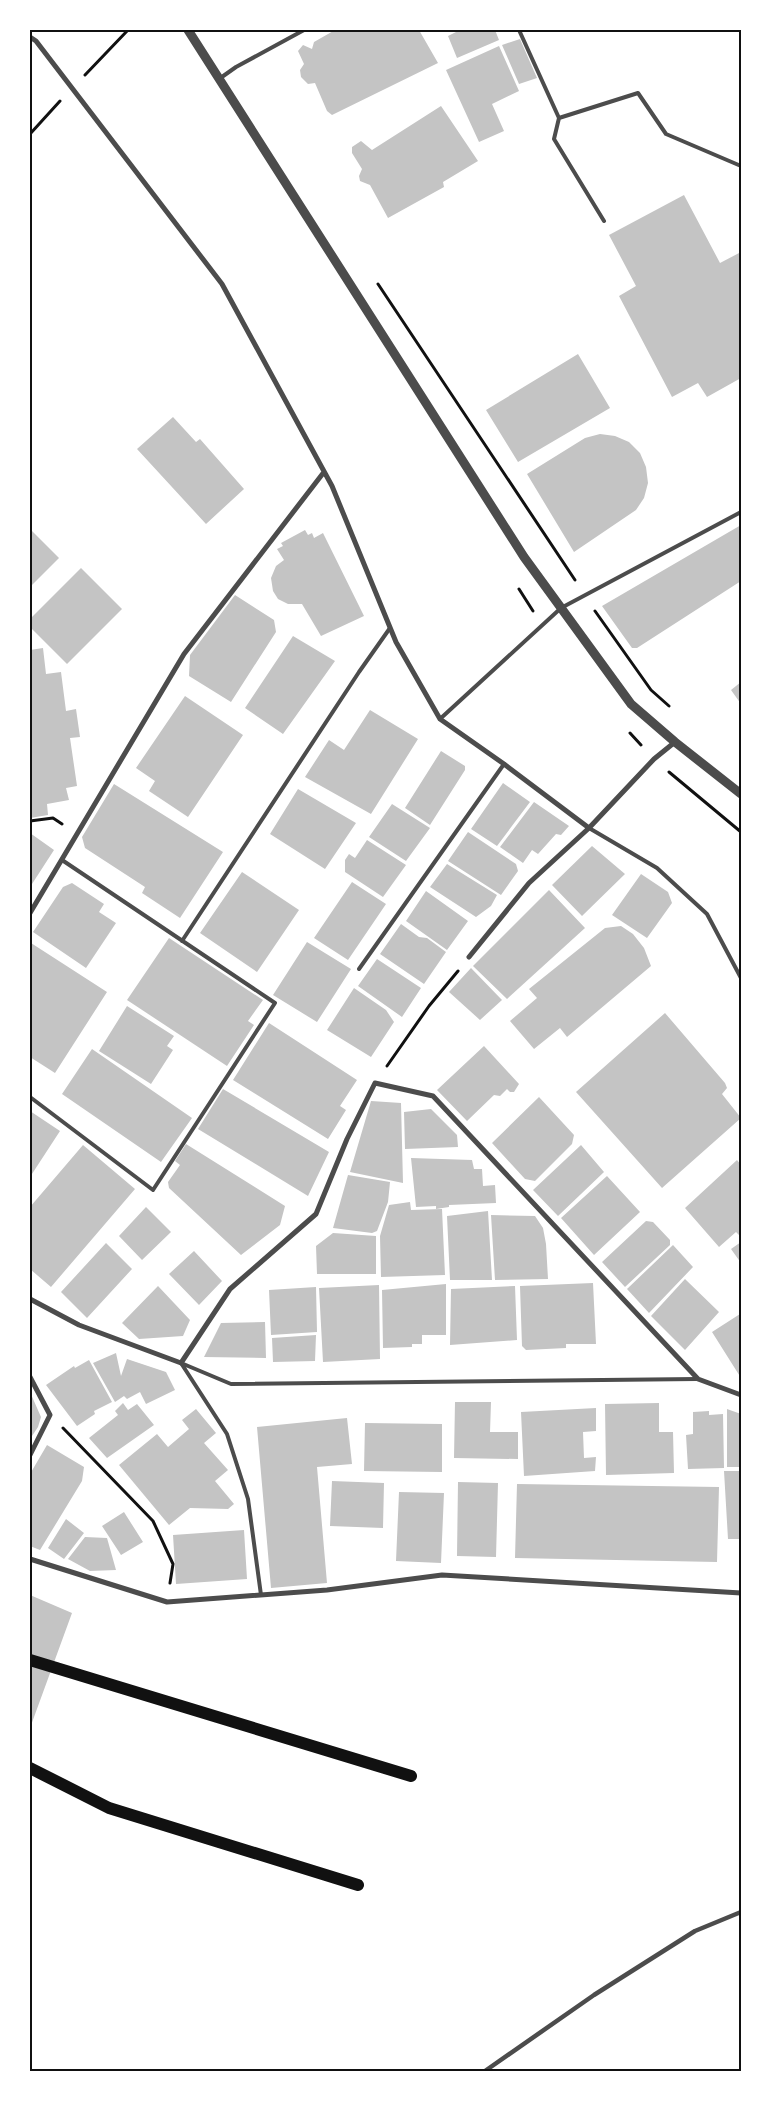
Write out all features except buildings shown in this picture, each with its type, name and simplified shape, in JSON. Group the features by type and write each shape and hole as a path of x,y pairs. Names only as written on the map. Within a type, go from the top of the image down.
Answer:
{"main road":[{"path":"30,1660 411,1776"},
{"path":"30,1768 109,1808 358,1885"}],"street":[{"path":"188,30 524,557 631,704 675,742 741,794"},
{"path":"30,37 36,41 222,284 324,472 390,628 440,719 589,828"},
{"path":"30,912 184,654 324,472"},
{"path":"470,957 529,883 589,828 654,759 675,742"},
{"path":"30,1299 79,1325 181,1363 230,1289 316,1214 347,1138 375,1083 433,1096 698,1378 741,1395"},
{"path":"30,1377 50,1415 30,1455"},
{"path":"30,1559 167,1602 327,1590 442,1575 741,1593"},
{"path":"484,2071 594,1995 695,1931 741,1912"}],"lane":[{"path":"219,79 236,67 304,30"},
{"path":"519,30 559,118 554,139 604,221"},
{"path":"559,118 638,93 666,134 741,166"},
{"path":"440,719 562,608 741,512"},
{"path":"182,941 390,628"},
{"path":"359,969 504,764"},
{"path":"589,828 657,868 707,914 741,978"},
{"path":"30,1098 153,1190 275,1003 62,860"},
{"path":"181,1363 231,1384 698,1378"},
{"path":"181,1363 226,1434 248,1499 260,1595"}],"path":[{"path":"376,282 585,595 651,690 673,709"},
{"path":"30,821 53,818 77,834"},
{"path":"375,1083 429,1006 470,957"},
{"path":"50,1415 153,1521 173,1564 167,1602"}]}
